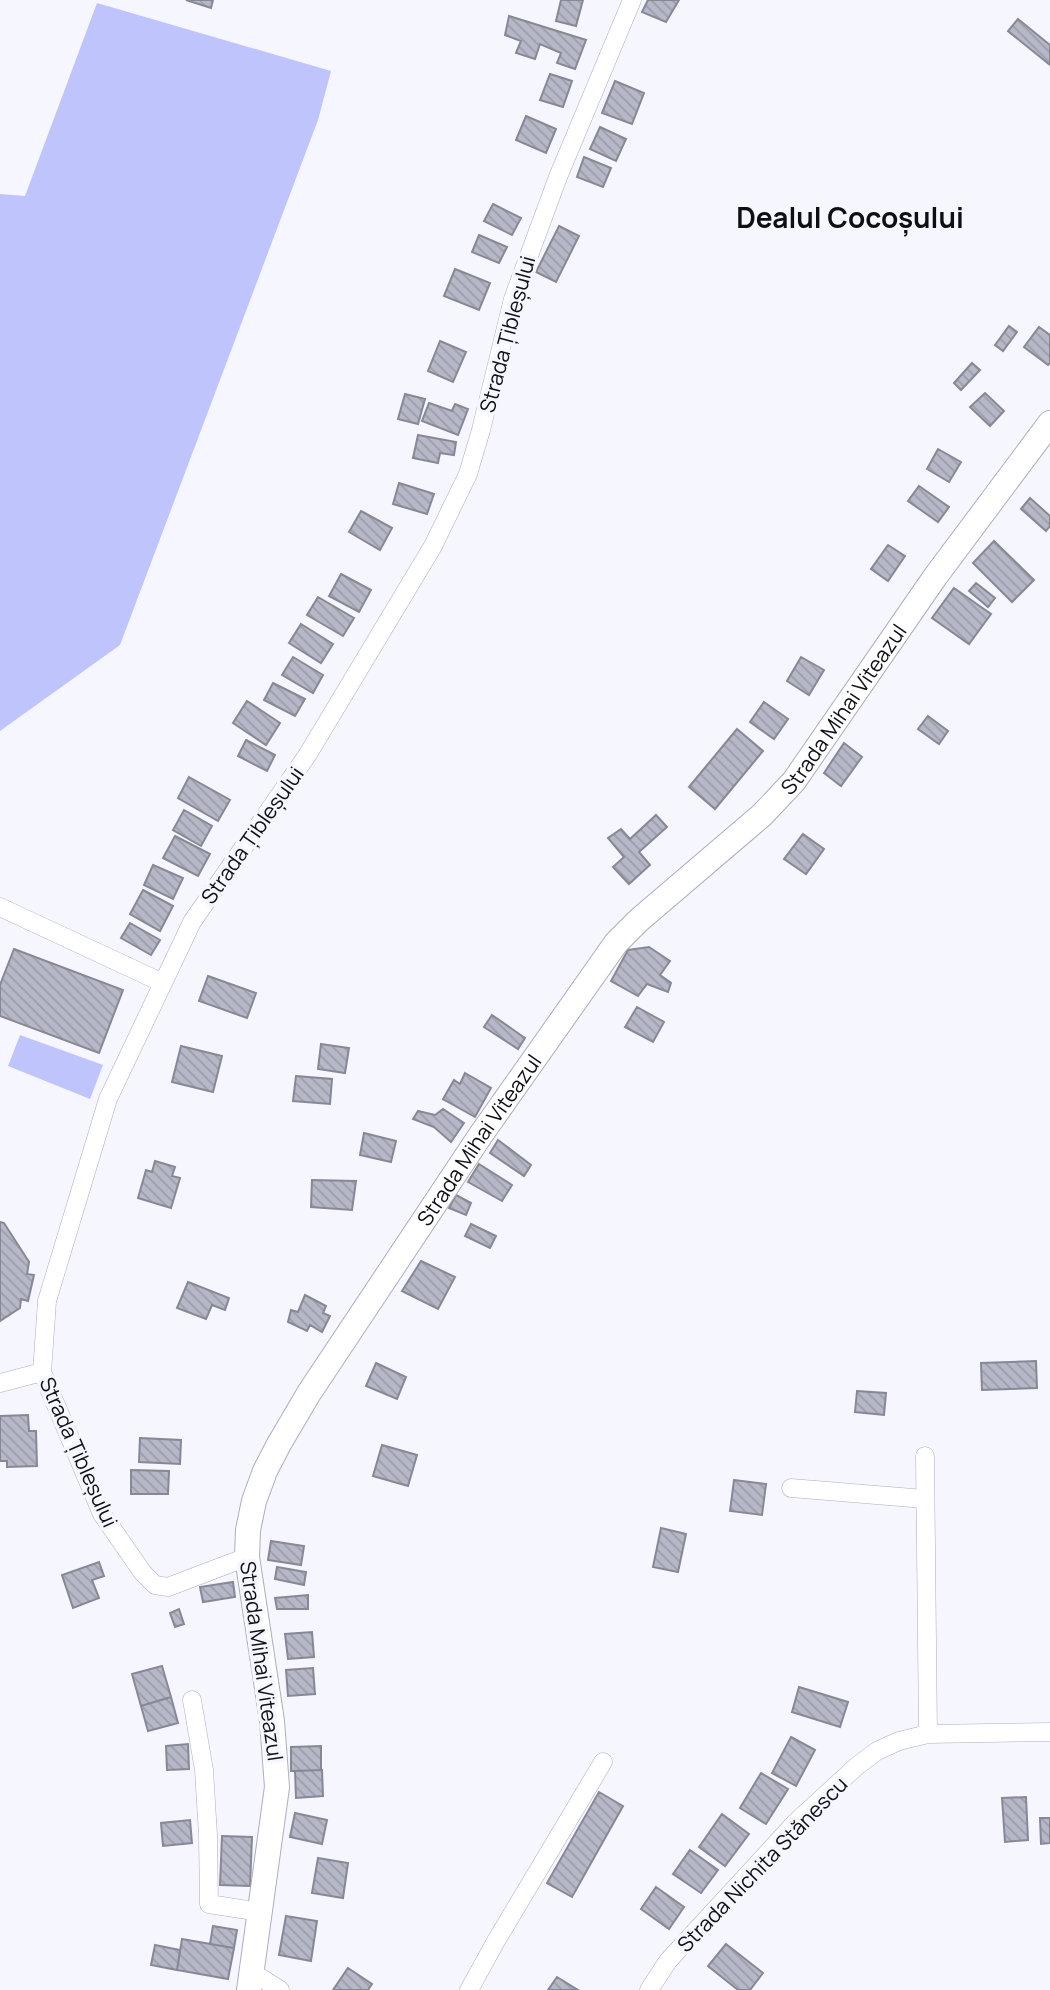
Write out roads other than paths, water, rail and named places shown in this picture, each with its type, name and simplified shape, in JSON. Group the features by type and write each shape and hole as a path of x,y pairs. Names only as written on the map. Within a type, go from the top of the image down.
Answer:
{"main road":[{"name":"Strada Mihai Viteazul","path":"251,1981 277,1787 272,1721 247,1557 248,1530 254,1501 265,1471 309,1393 480,1136 616,943 639,920 762,815 794,780 935,577 1050,423"}],"street":[{"name":"Strada Țibleșului","path":"247,1557 168,1587 155,1584 143,1573 102,1514 41,1373 47,1301 108,1099 192,922 308,754 433,546 456,498 471,463 513,299 528,256 632,0"},
{"path":"0,907 163,983"},
{"path":"0,1383 41,1373"},
{"path":"925,1456 928,1734"},
{"path":"791,1488 925,1499"},
{"path":"192,1700 204,1770 209,1903 260,1912"},
{"name":"Strada Nichita Stănescu","path":"649,1990 668,1961 786,1833 857,1766 877,1751 899,1741 928,1734 1050,1732"},
{"path":"469,1990 603,1762"},
{"path":"251,1981 280,1990"}],"district":[{"name":"Dealul Cocoșului","path":"850,217"}]}
